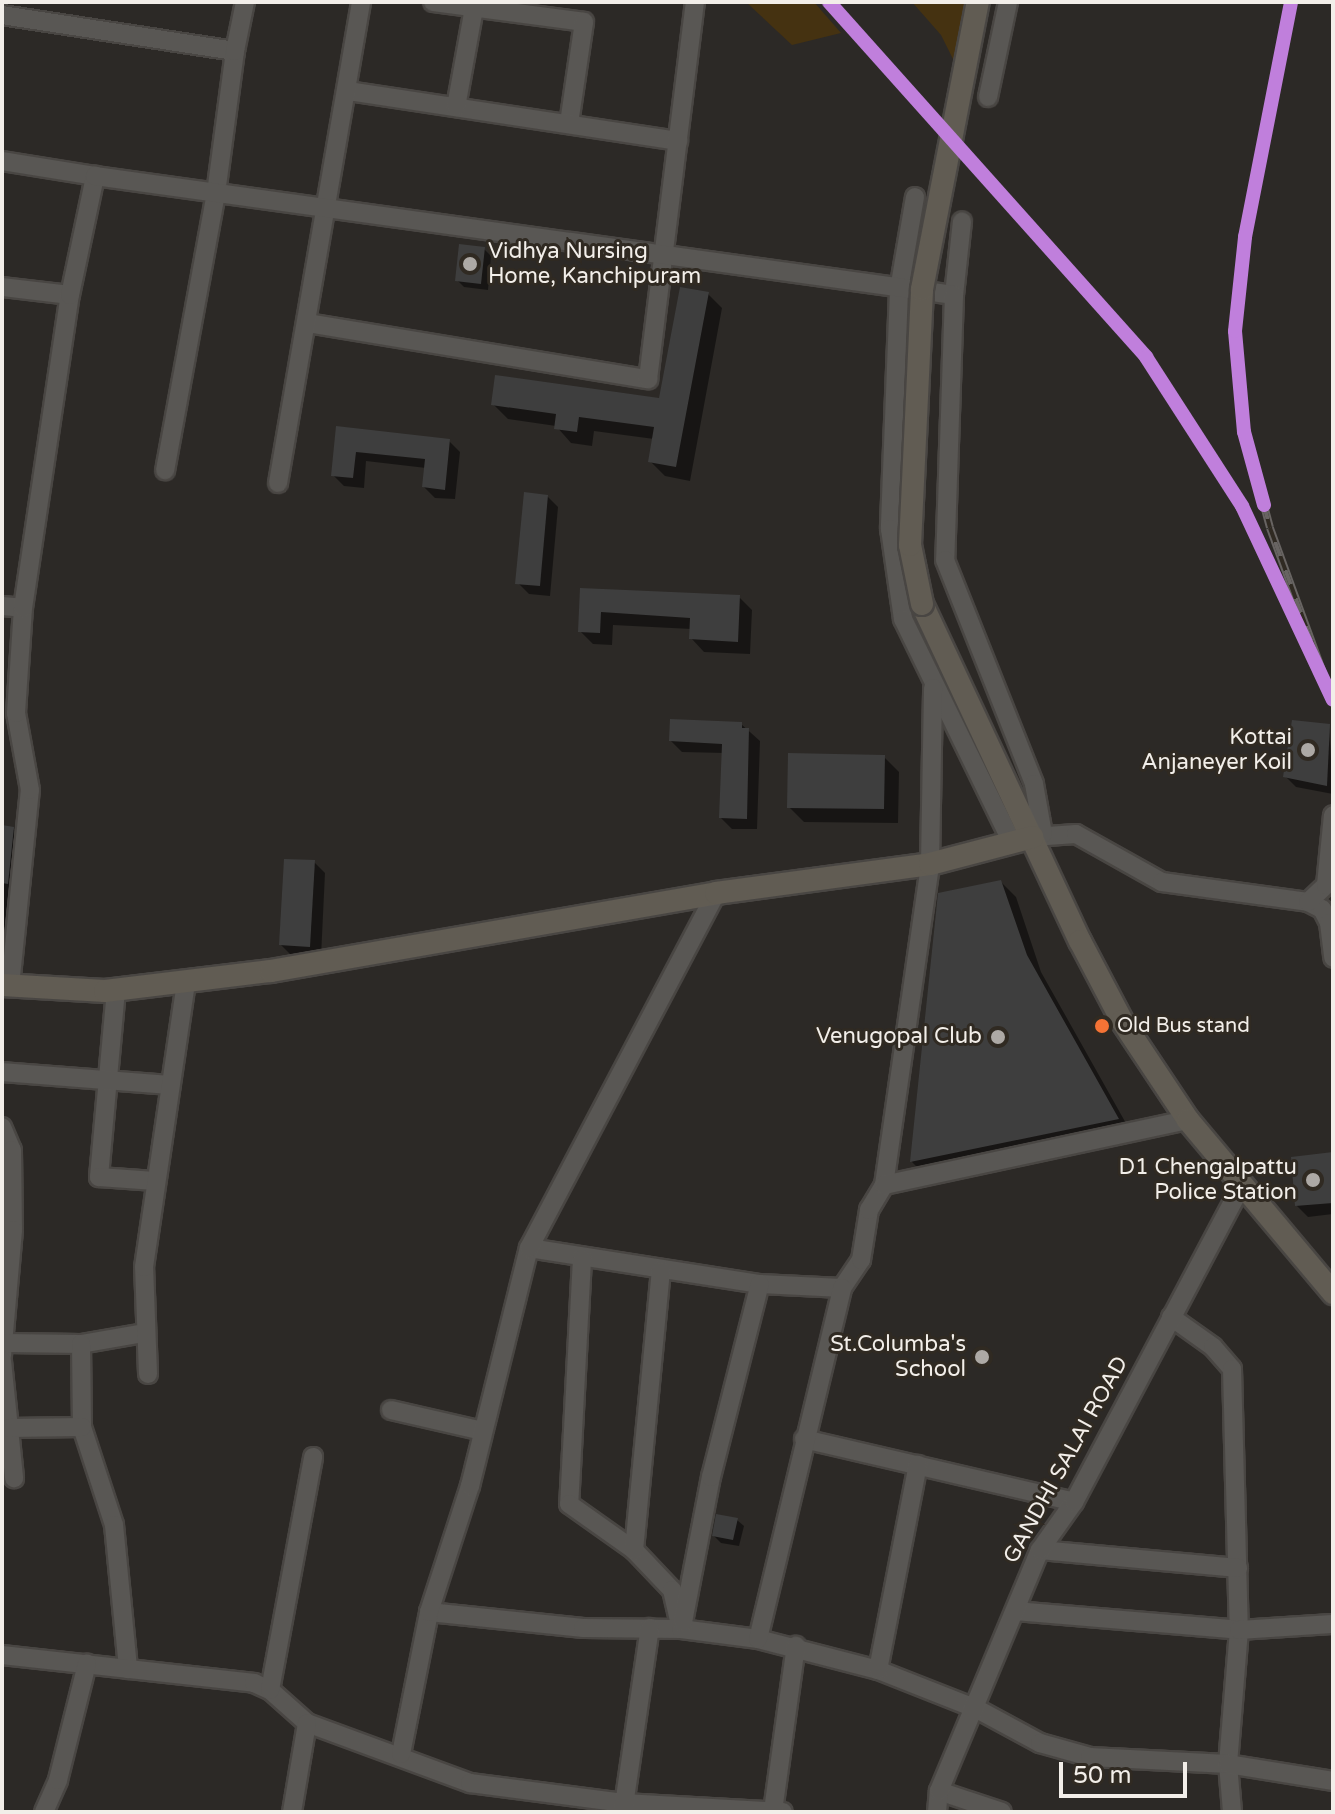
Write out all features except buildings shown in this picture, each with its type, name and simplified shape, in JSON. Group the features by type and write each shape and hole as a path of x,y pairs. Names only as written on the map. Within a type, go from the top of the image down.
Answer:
{"main road":[{"path":"978,2 922,289 910,545 922,604 1030,838 1122,1021 1188,1120 1333,1293"},
{"path":"6,985 116,990 186,982 716,893 930,864 1030,838"}],"street":[{"path":"165,470 216,193 235,51 245,2"},
{"path":"278,483 329,209 361,2"},
{"path":"433,2 531,9 584,22 569,124"},
{"path":"308,323 648,379 695,2"},
{"path":"988,97 1008,2"},
{"path":"456,107 475,6"},
{"path":"2,15 235,51"},
{"path":"348,91 678,141"},
{"path":"2,161 899,290 954,295"},
{"path":"6,985 30,790 9,713 70,295 95,176"},
{"path":"915,197 899,290 890,529 903,619 933,683 1030,838"},
{"path":"962,221 954,295 945,560 1034,784 1030,838"},
{"path":"2,287 70,295"},
{"path":"2,606 23,608"},
{"path":"758,1639 842,1288 861,1260 869,1210 884,1185 930,864 933,683"},
{"path":"1308,902 1326,885 1333,815"},
{"path":"1030,838 1076,834 1162,882 1308,902 1322,909 1329,923 1333,958"},
{"path":"401,1754 429,1612 483,1431 529,1248 716,893"},
{"path":"148,1374 144,1333 144,1267 186,982"},
{"path":"116,990 99,1177 155,1181"},
{"path":"2,1072 106,1083 171,1085"},
{"path":"884,1185 1188,1120"},
{"path":"2,1127 12,1150 13,1230 3,1354 14,1478"},
{"name":"GANDHI SALAI ROAD","path":"937,1812 939,1791 977,1709 1040,1550 1074,1502 1242,1185"},
{"path":"529,1248 582,1259 760,1284 842,1288"},
{"path":"582,1259 569,1504 634,1550 672,1590 681,1629"},
{"path":"634,1550 661,1271"},
{"path":"681,1629 711,1477 760,1284"},
{"path":"1171,1317 1213,1347 1232,1369 1239,1630 1228,1764 1232,1812"},
{"path":"3,1354 144,1333"},
{"path":"81,1344 82,1427 114,1525 128,1669"},
{"path":"391,1410 483,1431"},
{"path":"9,1428 82,1427"},
{"path":"804,1439 1074,1502"},
{"path":"270,1690 313,1457"},
{"path":"878,1670 918,1465"},
{"path":"1040,1550 1238,1568"},
{"path":"1015,1611 1239,1630 1332,1624"},
{"path":"429,1612 583,1628 681,1629 796,1646 878,1670 977,1709 1040,1743 1090,1757 1228,1764 1333,1781"},
{"path":"623,1808 650,1628"},
{"path":"773,1811 796,1646"},
{"path":"2,1655 254,1683 270,1690 307,1723 401,1754 470,1783 623,1808 783,1812"},
{"path":"44,1812 58,1780 87,1664"},
{"path":"292,1812 307,1723"},
{"path":"939,1791 1002,1812"}],"shaded area":[{"path":"746,2 814,2 841,33 792,45"},
{"path":"912,2 969,2 959,71 941,35"}],"railway":[{"path":"1291,2 1245,237 1235,331 1244,432 1270,528 1330,692"}],"transit line":[{"path":"829,2 1146,357 1242,506 1333,700"},
{"path":"1264,505 1244,432 1235,331 1245,237 1291,2"}],"place":[{"name":"Vidhya Nursing Home, Kanchipuram","path":"470,264"},
{"name":"Kottai Anjaneyer Koil","path":"1308,750"},
{"name":"Old Bus stand","path":"1102,1026"},
{"name":"Venugopal Club","path":"998,1037"},
{"name":"D1 Chengalpattu Police Station","path":"1313,1180"},
{"name":"St.Columba's School","path":"982,1357"}]}
